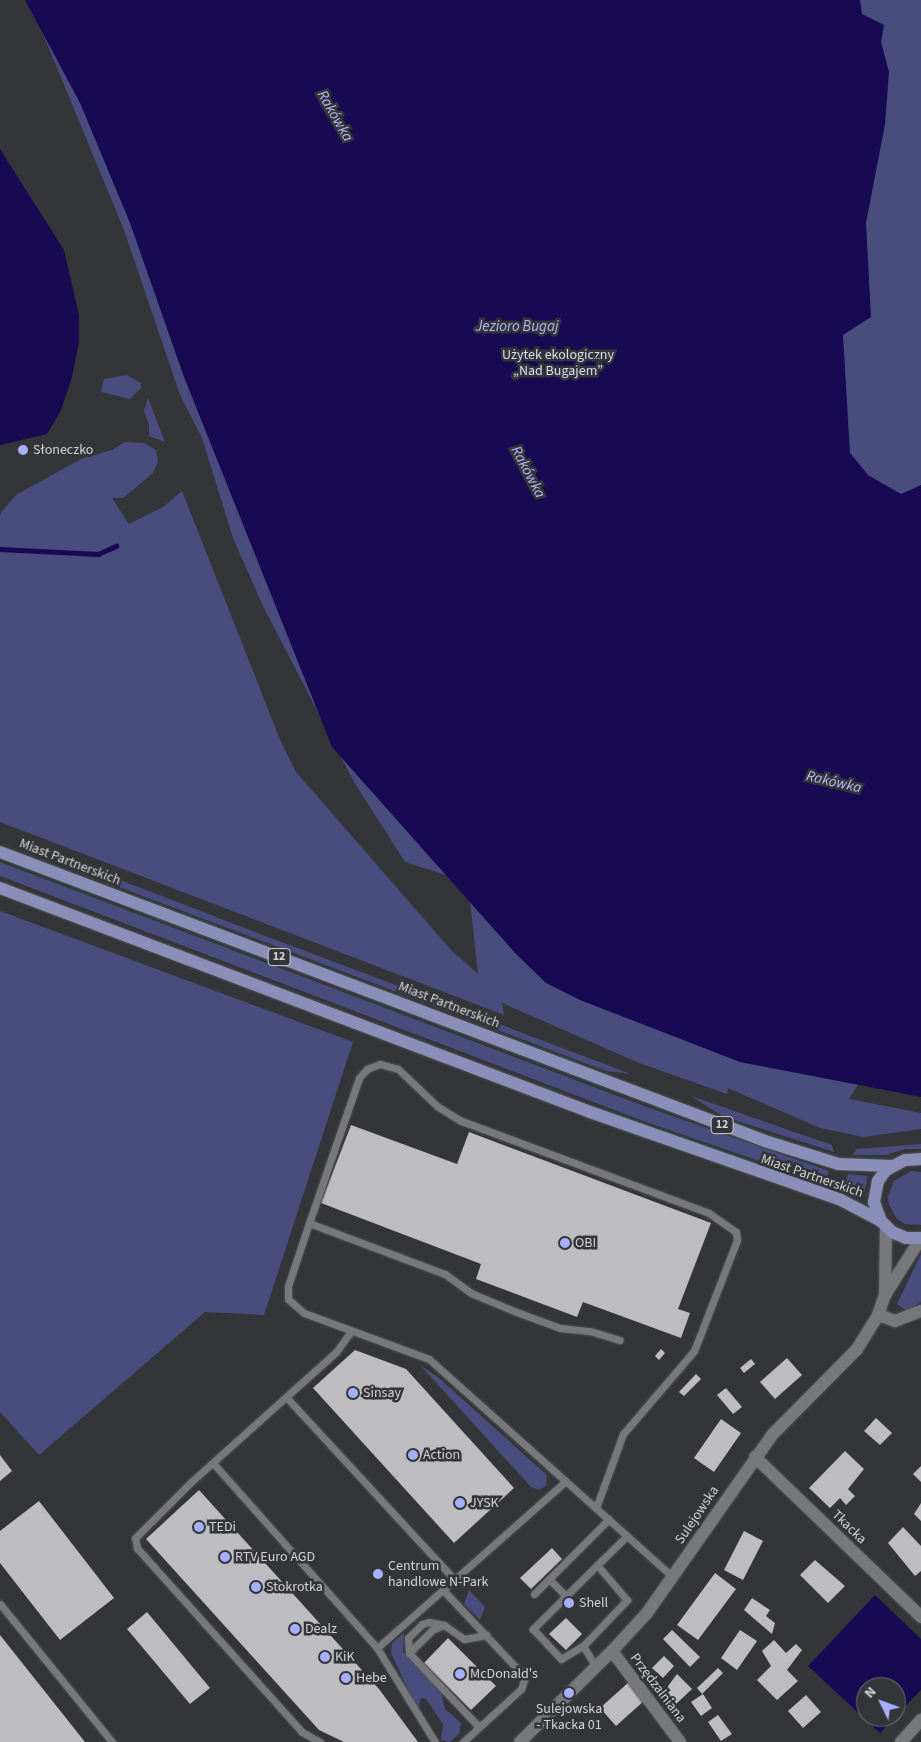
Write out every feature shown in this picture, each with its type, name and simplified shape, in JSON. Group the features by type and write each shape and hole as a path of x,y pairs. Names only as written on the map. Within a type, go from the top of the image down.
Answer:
{"main road":[{"name":"Miast Partnerskich","path":"0,852 768,1142 838,1164 892,1166"},
{"name":"Miast Partnerskich","path":"0,888 590,1112 846,1202 884,1224"},
{"name":"12","path":"892,1166 905,1160 921,1160"},
{"path":"884,1224 874,1195 878,1181 892,1166"},
{"name":"12","path":"884,1224 906,1238 921,1238"},
{"name":"Sulejowska","path":"884,1224 885,1295"},
{"name":"Sulejowska","path":"520,1742 612,1652 673,1577 755,1458 791,1414 856,1349 878,1315 885,1295 921,1238"},
{"path":"878,1315 895,1321 921,1311"},
{"name":"Tkacka","path":"755,1458 921,1617"},
{"name":"Przędzalniana","path":"612,1652 680,1742"},
{"path":"901,1742 921,1720"}],"lane":[{"path":"596,1508 623,1434 694,1351 708,1322 737,1240 729,1224 709,1213 461,1121 437,1106 398,1069 380,1064 367,1069 360,1078 309,1224 288,1286 288,1299 304,1313 429,1359 673,1577"},
{"path":"309,1224 445,1274 471,1293 514,1311 560,1328 590,1331 620,1340"},
{"path":"320,1742 302,1732 137,1548 136,1534 336,1352 351,1330"},
{"path":"287,1398 455,1580"},
{"path":"213,1463 378,1648 435,1742"},
{"path":"378,1648 566,1481"},
{"path":"534,1594 609,1520"},
{"path":"597,1565 627,1600 583,1646 561,1659 533,1629 597,1565 627,1536"},
{"path":"549,1579 566,1596"},
{"path":"443,1590 519,1668 525,1681 463,1742"},
{"path":"0,1604 112,1742"},
{"path":"479,1727 409,1653 408,1638 422,1624 429,1622 444,1626 464,1639 487,1635"},
{"path":"409,1653 432,1630 444,1626"},
{"path":"583,1646 596,1668"}],"green space":[{"name":"Jezioro Bugaj","path":"29,0 921,0 921,1052 882,1046 849,1099 921,1113 921,1129 863,1137 820,1128 728,1088 727,1094 639,1063 502,1003 504,1015 0,822 0,514 16,495 81,459 112,450 125,442 144,443 156,450 158,461 153,473 123,498 112,498 129,524 163,507 182,491 281,742 296,772 452,951 478,974 468,882 405,862 354,782 262,604 233,538 202,438 180,395 124,230"},
{"path":"127,375 141,383 141,388 130,399 101,392 104,379"},
{"path":"148,398 165,442 149,436 149,425 144,411"},
{"path":"66,859 631,1074 606,1071 87,875 63,865"},
{"path":"0,862 644,1106 829,1171 825,1184 646,1122 0,876"},
{"path":"0,911 353,1042 264,1315 205,1312 39,1455 0,1412"},
{"path":"691,1096 832,1145 834,1152 722,1116"},
{"path":"921,1144 921,1149 905,1149 886,1155 852,1155 857,1149"},
{"path":"911,1171 921,1172 921,1225 905,1224 897,1219 889,1205 888,1196 894,1181"},
{"path":"848,1174 868,1176 863,1198 843,1190"},
{"path":"921,1254 921,1302 907,1311 897,1304"},
{"path":"420,1365 439,1378 547,1475 546,1486 539,1490 531,1487"},
{"path":"469,1590 485,1607 480,1620 464,1604"},
{"path":"404,1633 403,1652 441,1692 445,1709 461,1723 459,1734 450,1742 441,1740 443,1724 426,1699 421,1698 418,1708 415,1705 391,1653 392,1643"}],"water":[{"name":"Jezioro Bugaj","path":"25,0 860,0 862,14 884,25 881,42 889,72 885,124 866,223 871,317 843,335 850,453 868,475 901,494 921,485 921,1097 740,1062 580,1000 546,983 515,953 332,747 184,377 130,223 80,103"},
{"path":"0,149 64,250 79,315 79,342 72,377 61,410 47,434 0,445"},
{"path":"875,1595 921,1639 921,1690 906,1706 906,1677 856,1677 856,1711 808,1666"},
{"path":"874,1727 886,1727 880,1733"}],"building":[{"name":"OBI","path":"351,1125 457,1164 469,1132 711,1223 678,1309 690,1313 681,1338 583,1302 577,1317 476,1279 481,1264 321,1203"},
{"path":"661,1349 665,1353 659,1360 655,1356"},
{"path":"355,1350 406,1369 514,1488 454,1543 313,1388"},
{"path":"787,1358 802,1375 775,1399 760,1382"},
{"path":"751,1359 755,1364 744,1373 740,1368"},
{"path":"696,1374 701,1379 684,1396 679,1392"},
{"path":"726,1388 742,1407 733,1414 717,1395"},
{"path":"876,1418 892,1433 880,1445 864,1431"},
{"path":"721,1419 741,1433 714,1472 694,1458"},
{"path":"845,1451 864,1469 848,1489 855,1496 846,1505 840,1498 830,1508 809,1488"},
{"path":"0,1455 12,1471 0,1481"},
{"path":"921,1466 921,1482 913,1474"},
{"path":"199,1490 379,1689 418,1742 344,1742 319,1730 146,1539"},
{"path":"39,1501 114,1598 60,1640 0,1563 0,1531"},
{"path":"921,1503 921,1521 914,1514"},
{"path":"903,1527 921,1546 921,1571 915,1576 888,1543"},
{"path":"744,1531 763,1541 743,1580 724,1570"},
{"path":"552,1548 562,1559 531,1589 520,1578"},
{"path":"815,1560 845,1586 828,1603 800,1575"},
{"path":"715,1573 736,1589 698,1640 677,1625"},
{"path":"752,1598 770,1610 766,1616 775,1623 772,1634 744,1610"},
{"path":"147,1612 210,1688 190,1704 127,1629"},
{"path":"566,1618 582,1634 566,1650 549,1634"},
{"path":"672,1630 700,1657 690,1667 663,1639"},
{"path":"740,1630 757,1641 737,1670 721,1658"},
{"path":"0,1635 85,1742 0,1742"},
{"name":"McDonald's","path":"448,1638 496,1686 471,1710 424,1663"},
{"path":"774,1640 786,1653 796,1644 802,1650 787,1670 798,1681 777,1700 757,1680 771,1666 762,1651"},
{"path":"664,1656 674,1666 663,1678 652,1668"},
{"path":"718,1668 723,1673 702,1694 697,1688"},
{"path":"677,1674 692,1689 675,1705 663,1693"},
{"path":"629,1682 645,1700 616,1726 600,1708"},
{"path":"703,1694 712,1708 701,1716 691,1702"},
{"path":"806,1695 821,1712 803,1728 788,1711"},
{"path":"718,1715 732,1734 721,1741 708,1722"}],"waterway":[{"path":"0,549 98,554 116,546"}],"place":[{"name":"Słoneczko","path":"23,450"},
{"name":"OBI","path":"565,1243"},
{"name":"Sinsay","path":"353,1393"},
{"name":"Action","path":"413,1455"},
{"name":"JYSK","path":"460,1503"},
{"name":"TEDi","path":"199,1527"},
{"name":"RTV Euro AGD","path":"225,1557"},
{"name":"Centrum handlowe N-Park","path":"378,1574"},
{"name":"Stokrotka","path":"256,1587"},
{"name":"Shell","path":"569,1603"},
{"name":"Dealz","path":"295,1629"},
{"name":"KiK","path":"325,1657"},
{"name":"McDonald's","path":"460,1674"},
{"name":"Hebe","path":"346,1678"},
{"name":"Sulejowska - Tkacka 01","path":"569,1693"}],"water label":[{"name":"Rakówka","path":"335,116"},
{"name":"Rakówka","path":"528,472"},
{"name":"Rakówka","path":"834,782"}],"park label":[{"name":"Użytek ekologiczny „Nad Bugajem”","path":"558,364"}]}
